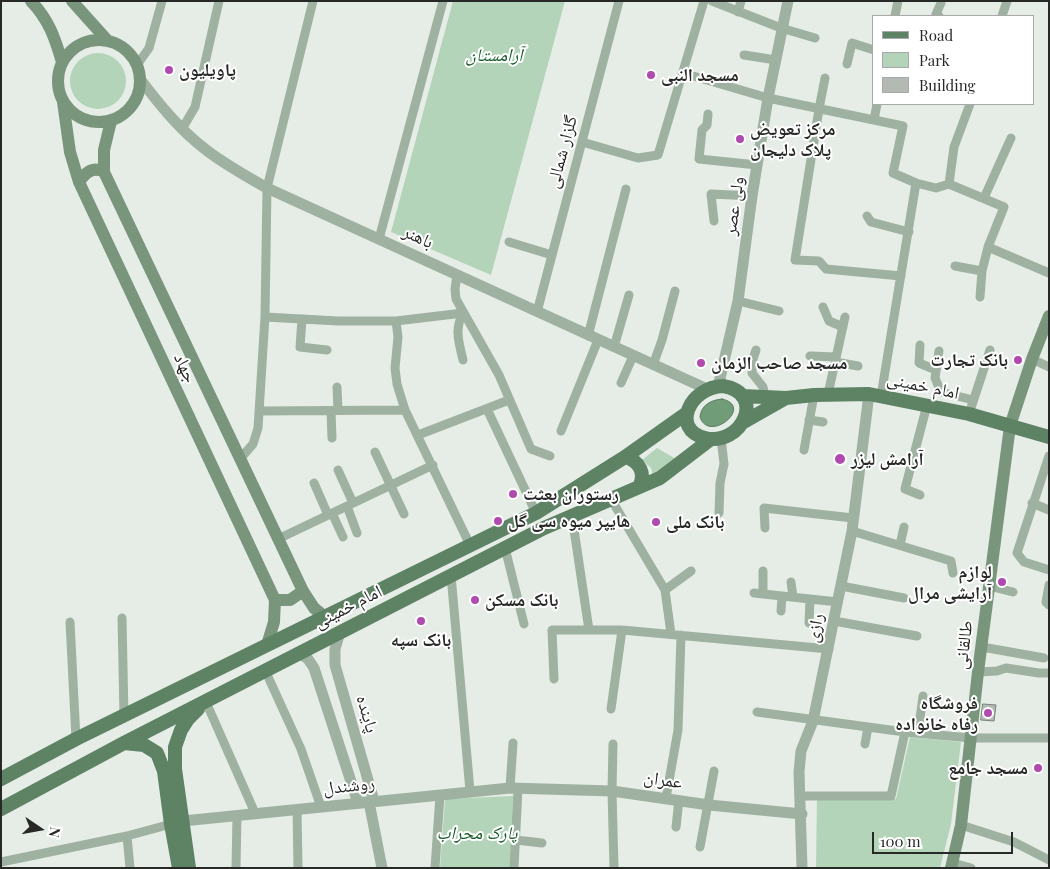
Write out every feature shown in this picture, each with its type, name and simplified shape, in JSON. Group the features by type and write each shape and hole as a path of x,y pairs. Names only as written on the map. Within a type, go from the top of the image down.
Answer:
{"main road":[{"path":"31,1 54,34 62,62"},
{"path":"72,1 107,40"},
{"path":"107,40 120,45 130,54 137,66 140,79 139,90 135,101 128,110 111,121 97,122 84,120 72,112 63,102 58,89 58,75 62,62 70,51 81,43 107,40"},
{"name":"جهاد","path":"63,102 70,152 79,182 275,600 274,622 267,645"},
{"name":"جهاد","path":"111,121 104,150 104,172 303,591 314,608 325,617"},
{"path":"79,182 84,175 92,170 98,169 104,172"},
{"name":"طالقانی","path":"952,865 961,825 978,672 1010,426 1032,359 1049,316"},
{"path":"712,388 733,389 742,396 747,407 746,413 742,423 735,431 716,438 700,436 691,429 687,412 694,398 712,388"},
{"name":"امام خمینی","path":"742,396 786,398 821,394 875,395 969,414 1049,437"},
{"name":"امام خمینی","path":"742,423 786,398"},
{"name":"امام خمینی","path":"1,779 76,739 536,512 625,457 687,412"},
{"name":"امام خمینی","path":"1,809 124,742 206,702 451,575 572,516 660,478 716,438"},
{"path":"625,457 635,462 642,471 642,482 639,487"},
{"path":"275,600 290,600 303,591"},
{"path":"179,868 175,747 181,730 188,719 206,702"},
{"path":"124,742 144,746 157,753 164,771 190,868"},
{"path":"157,753 160,747 166,744 175,747"}],"street":[{"path":"137,66 149,48 162,1"},
{"path":"182,129 195,107 220,1"},
{"path":"240,459 253,444 258,428 265,317 267,188 312,1"},
{"path":"379,239 443,1"},
{"name":"گلزار شمالی","path":"537,312 619,1"},
{"path":"582,142 638,158 658,155 704,1"},
{"path":"712,1 781,28 815,38"},
{"path":"738,12 741,1"},
{"name":"ولی عصر","path":"712,388 738,301 752,196 768,98 788,1"},
{"path":"895,15 898,1"},
{"path":"1002,15 1007,1"},
{"path":"937,15 941,3"},
{"path":"847,64 852,42 872,49"},
{"path":"744,55 776,60"},
{"path":"683,73 768,98 903,126 894,173 916,183 936,188 949,184 1004,207 988,247 982,271 980,297"},
{"path":"825,78 818,109 795,260 819,261 826,270 902,276"},
{"name":"باهنر","path":"140,79 159,104 182,129 204,149 239,173 267,188 593,338 653,365 712,388"},
{"path":"874,120 877,105"},
{"path":"949,184 954,147 970,105"},
{"path":"708,114 706,125 702,130 699,158 757,165"},
{"path":"984,198 1011,138"},
{"path":"875,395 902,276 916,183"},
{"path":"561,432 593,338 626,189"},
{"path":"714,221 711,194 752,196"},
{"path":"867,216 871,222 909,232"},
{"path":"509,242 552,254"},
{"path":"988,247 1049,272"},
{"path":"954,266 982,271"},
{"path":"457,275 456,299 499,375 531,448 550,456"},
{"path":"653,365 662,340 675,291"},
{"path":"614,347 629,295"},
{"path":"738,301 778,311"},
{"path":"823,307 829,321 842,328"},
{"path":"265,317 338,322 396,321 463,313"},
{"path":"463,313 458,323 458,335 463,360"},
{"path":"804,450 809,420 835,360 845,317"},
{"path":"302,319 300,347 327,350"},
{"path":"396,321 398,337 395,368 397,384 405,410 470,545"},
{"path":"920,346 919,363 936,370"},
{"path":"756,350 752,373 763,387 765,396"},
{"path":"969,414 990,350"},
{"path":"939,351 935,378 941,392 973,400"},
{"path":"621,382 633,356"},
{"path":"810,356 858,366"},
{"path":"1032,359 1049,367"},
{"path":"332,438 337,387"},
{"name":"رازی","path":"802,868 801,751 813,721 838,602 875,395"},
{"path":"418,435 509,400"},
{"path":"920,495 905,488 927,405"},
{"path":"487,409 536,512"},
{"path":"259,411 405,410"},
{"path":"809,420 823,422"},
{"path":"716,438 724,464 720,482 719,513"},
{"path":"375,452 404,514"},
{"path":"1049,456 1017,553 1024,562 1049,570"},
{"path":"278,539 433,465"},
{"path":"338,470 357,533"},
{"path":"314,483 343,537"},
{"path":"612,499 665,590 671,634"},
{"path":"1032,503 1049,510"},
{"path":"765,528 764,508 853,518"},
{"path":"572,516 589,630"},
{"path":"900,545 904,527"},
{"path":"852,531 951,561 953,573"},
{"path":"505,548 524,624"},
{"path":"665,590 691,571"},
{"path":"763,571 758,594 838,602"},
{"path":"451,575 470,792"},
{"path":"792,582 793,597"},
{"path":"1049,585 1046,602 1049,605"},
{"path":"841,586 904,598"},
{"path":"990,586 1013,592"},
{"path":"781,611 782,596"},
{"path":"809,623 810,599"},
{"path":"122,618 124,716"},
{"path":"834,621 917,636"},
{"path":"70,622 76,739"},
{"path":"554,679 552,630 622,630 828,649"},
{"path":"611,709 622,630"},
{"name":"پاینده","path":"340,632 335,649 335,665 382,868"},
{"path":"666,798 678,730 681,635"},
{"path":"982,647 1044,658"},
{"name":"پاینده","path":"299,653 308,659 314,668 367,802"},
{"path":"978,672 997,671 1006,668 1049,673"},
{"path":"265,670 301,749 321,807"},
{"path":"918,733 923,696"},
{"path":"206,702 255,813"},
{"path":"757,712 813,721 971,738 1049,738"},
{"path":"865,744 868,727"},
{"path":"800,796 891,796 905,732"},
{"path":"513,743 516,840 514,868"},
{"path":"613,744 614,868"},
{"path":"700,847 714,771"},
{"name":"روشندل","path":"1,862 128,836 177,822 440,794 514,789"},
{"name":"عمران","path":"514,789 612,791 709,805 802,814"},
{"path":"435,868 440,794"},
{"path":"676,827 679,800"},
{"path":"297,809 298,868"},
{"path":"236,815 236,868"},
{"path":"961,825 1014,842 1049,860"},
{"path":"128,836 130,868"},
{"path":"516,840 542,843"},
{"path":"952,865 971,868"}],"green space":[{"name":"آرامستان","path":"453,1 565,1 491,275 391,232"},
{"path":"93,53 103,53 118,61 124,70 126,81 124,92 118,101 103,109 93,109 82,104 75,97 70,86 70,76 75,65 82,58"},
{"path":"657,448 676,459 653,476 651,468 642,460"},
{"path":"910,737 961,742 951,824 940,868 816,868 817,798 896,799"},
{"name":"پارک محراب","path":"513,796 510,868 440,868 445,799"}],"shaded area":[{"path":"722,399 731,403 734,409 732,415 720,425 712,427 705,424 700,417 704,406 710,402"}],"building":[{"name":"فروشگاه رفاه خانواده","path":"983,704 996,705 994,721 981,720"}],"place":[{"name":"پاویلیون","path":"169,70"},
{"name":"مسجد النبی","path":"651,75"},
{"name":"مرکز تعویض پلاک دلیجان","path":"740,139"},
{"name":"بانک تجارت","path":"1018,360"},
{"name":"مسجد صاحب الزمان","path":"701,363"},
{"name":"آرامش لیزر","path":"840,459"},
{"name":"رستوران بعثت","path":"513,494"},
{"name":"هایپر میوه سی گل","path":"498,521"},
{"name":"بانک ملی","path":"656,522"},
{"name":"لوازم آرایشی مرال","path":"1002,582"},
{"name":"بانک مسکن","path":"475,600"},
{"name":"بانک سپه","path":"421,621"},
{"name":"فروشگاه رفاه خانواده","path":"988,713"},
{"name":"مسجد جامع","path":"1038,768"}]}
